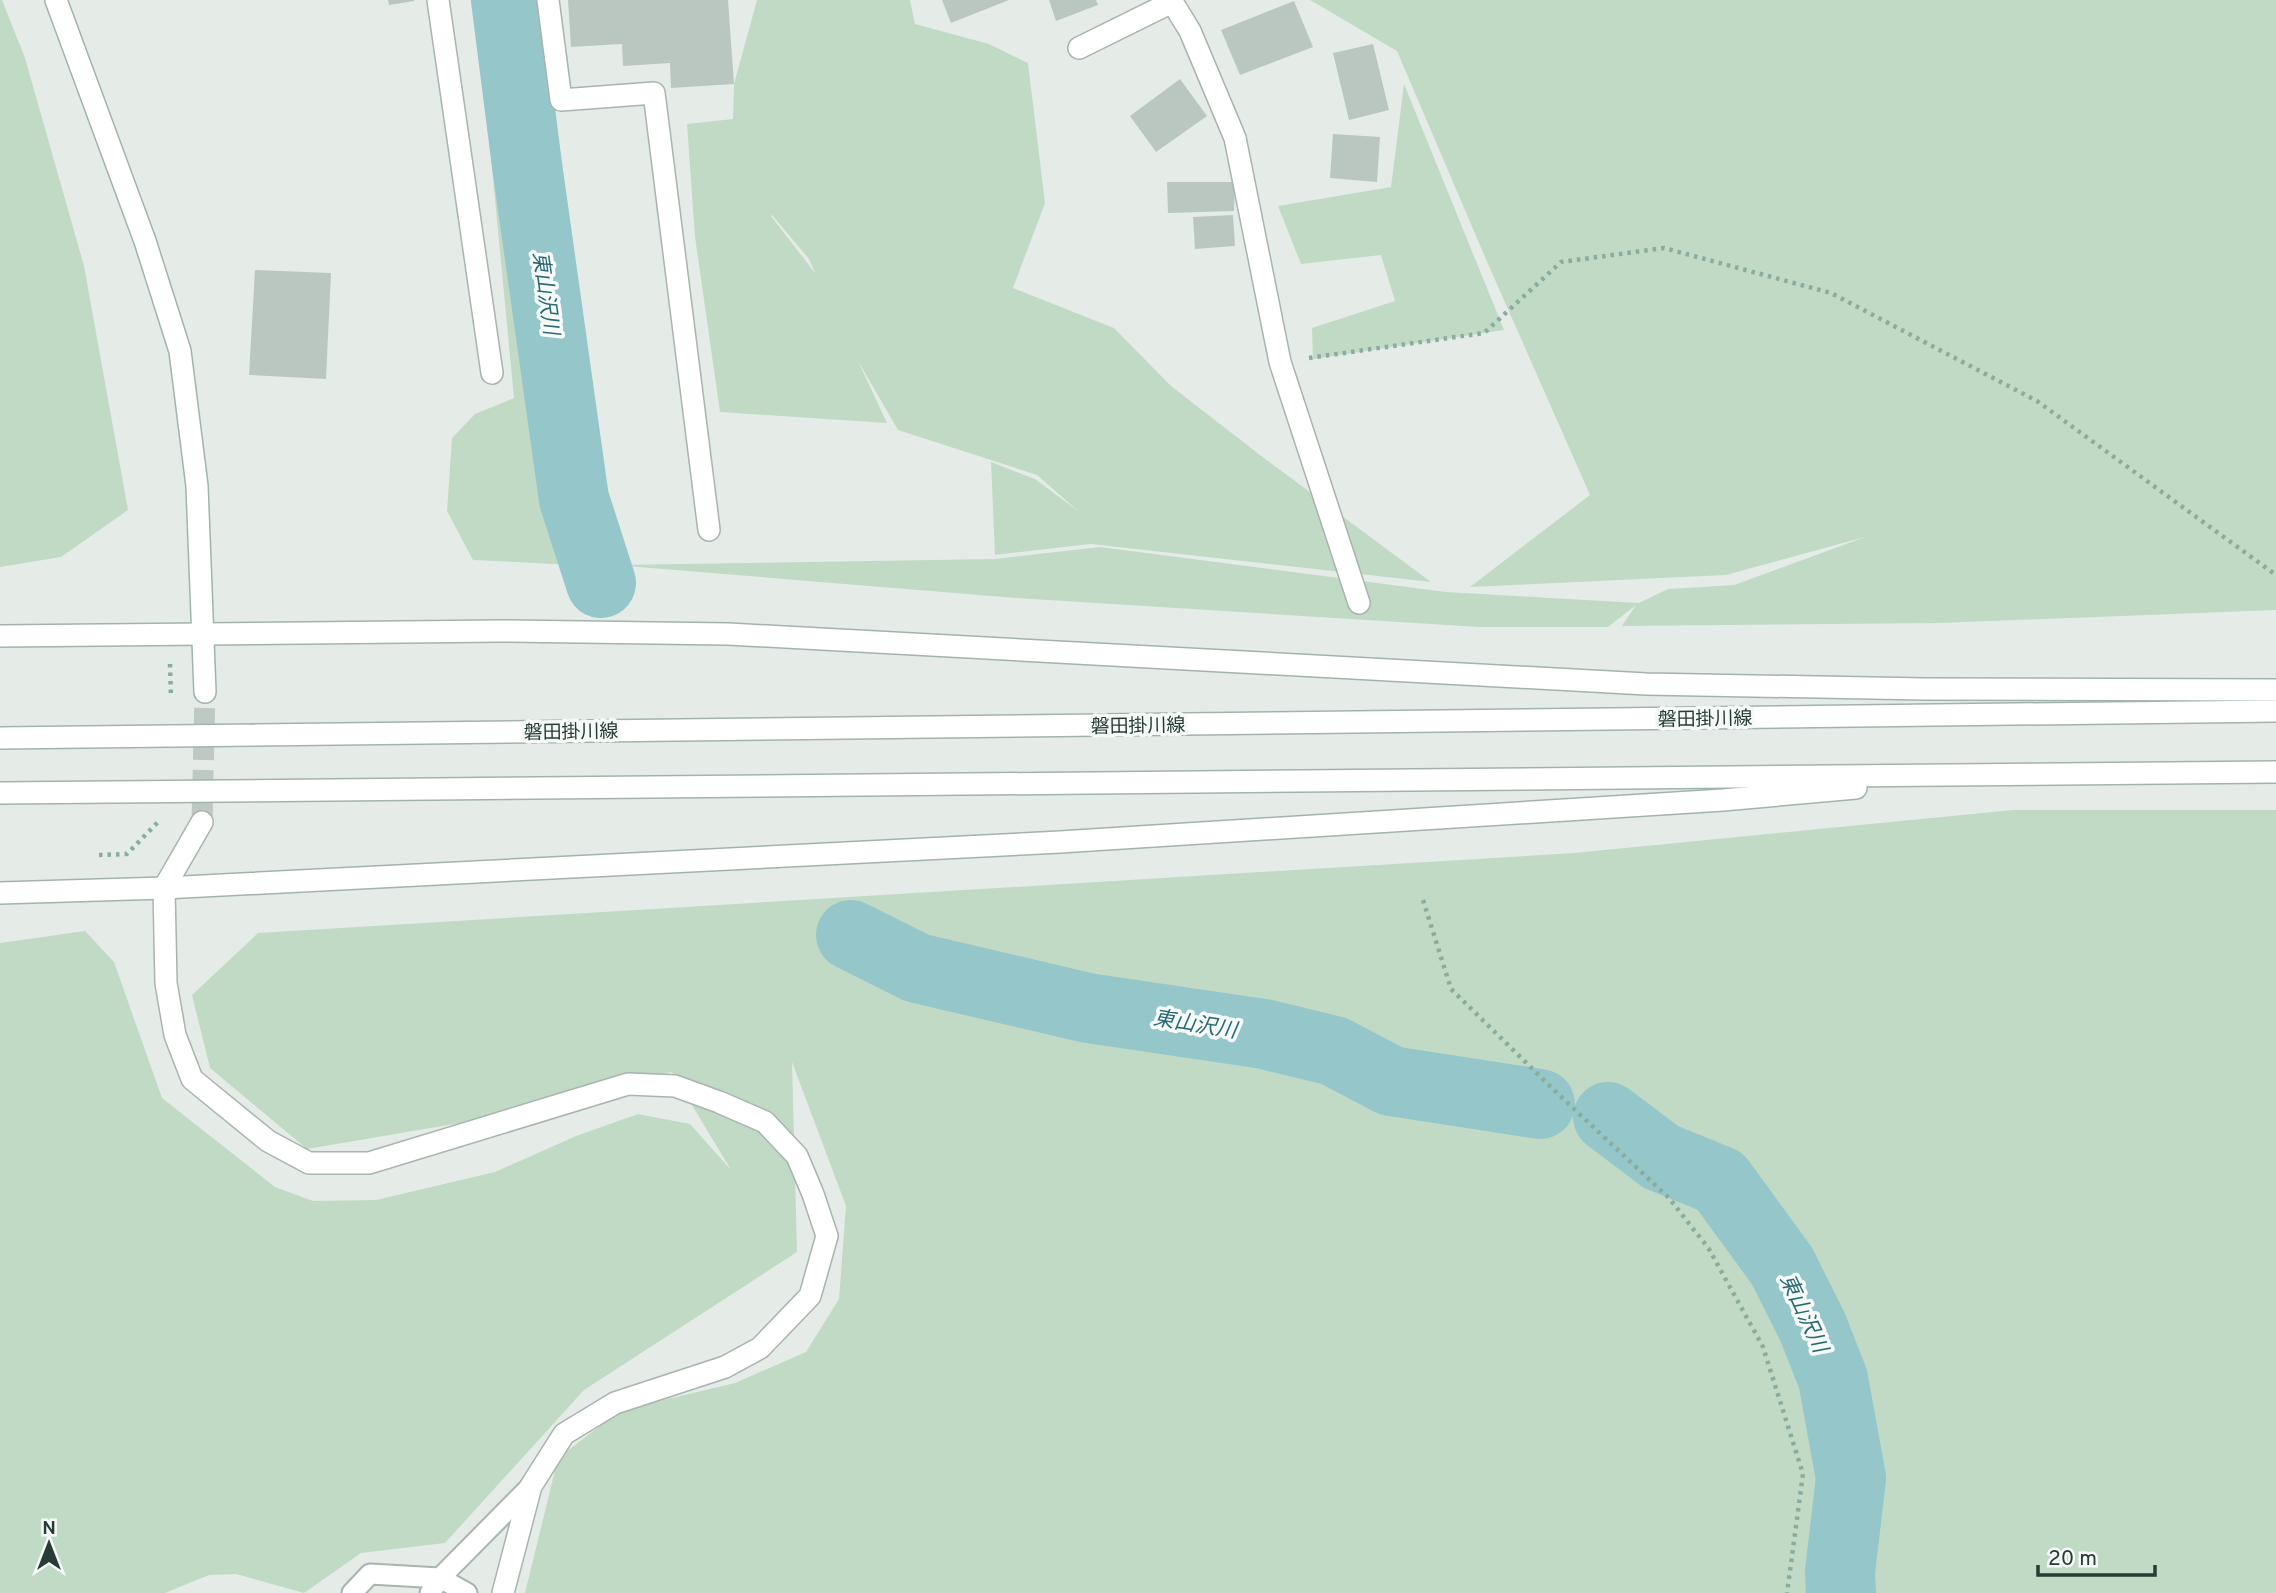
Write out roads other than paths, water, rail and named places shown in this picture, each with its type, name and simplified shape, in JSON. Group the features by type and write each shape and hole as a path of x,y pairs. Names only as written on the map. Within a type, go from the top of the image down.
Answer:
{"main road":[{"path":"56,0 145,241 180,351 197,486 205,692"},
{"path":"438,0 492,373"},
{"path":"548,0 561,100 654,93 709,530"},
{"path":"1079,48 1171,1 1190,31 1235,138 1280,362 1359,603"},
{"path":"0,636 502,631 729,634 1646,684 1925,689 2276,690"},
{"name":"磐田掛川線","path":"0,738 2276,711"},
{"path":"0,793 2276,772"},
{"path":"0,893 164,888 1060,842 1723,800 2001,774"},
{"path":"202,822 164,888 166,983 175,1035 192,1079 268,1141 309,1163 369,1163 628,1084 675,1086 765,1122 797,1156 813,1194 827,1236 810,1296 760,1349 725,1367 615,1403 564,1434 531,1486 502,1593"}],"lane":[{"path":"435,1586 531,1486"},
{"path":"352,1593 370,1574 467,1593"}],"waterway":[{"name":"東山沢川","path":"506,0 574,499 601,583"},
{"name":"東山沢川","path":"851,935 917,968 1088,1008 1264,1034 1334,1051 1391,1081 1540,1104"},
{"name":"東山沢川","path":"1608,1117 1661,1157 1720,1181 1782,1266 1813,1328 1833,1379 1851,1478 1840,1572 1841,1593"}],"tunnel":[{"path":"202,822 205,692"}]}
